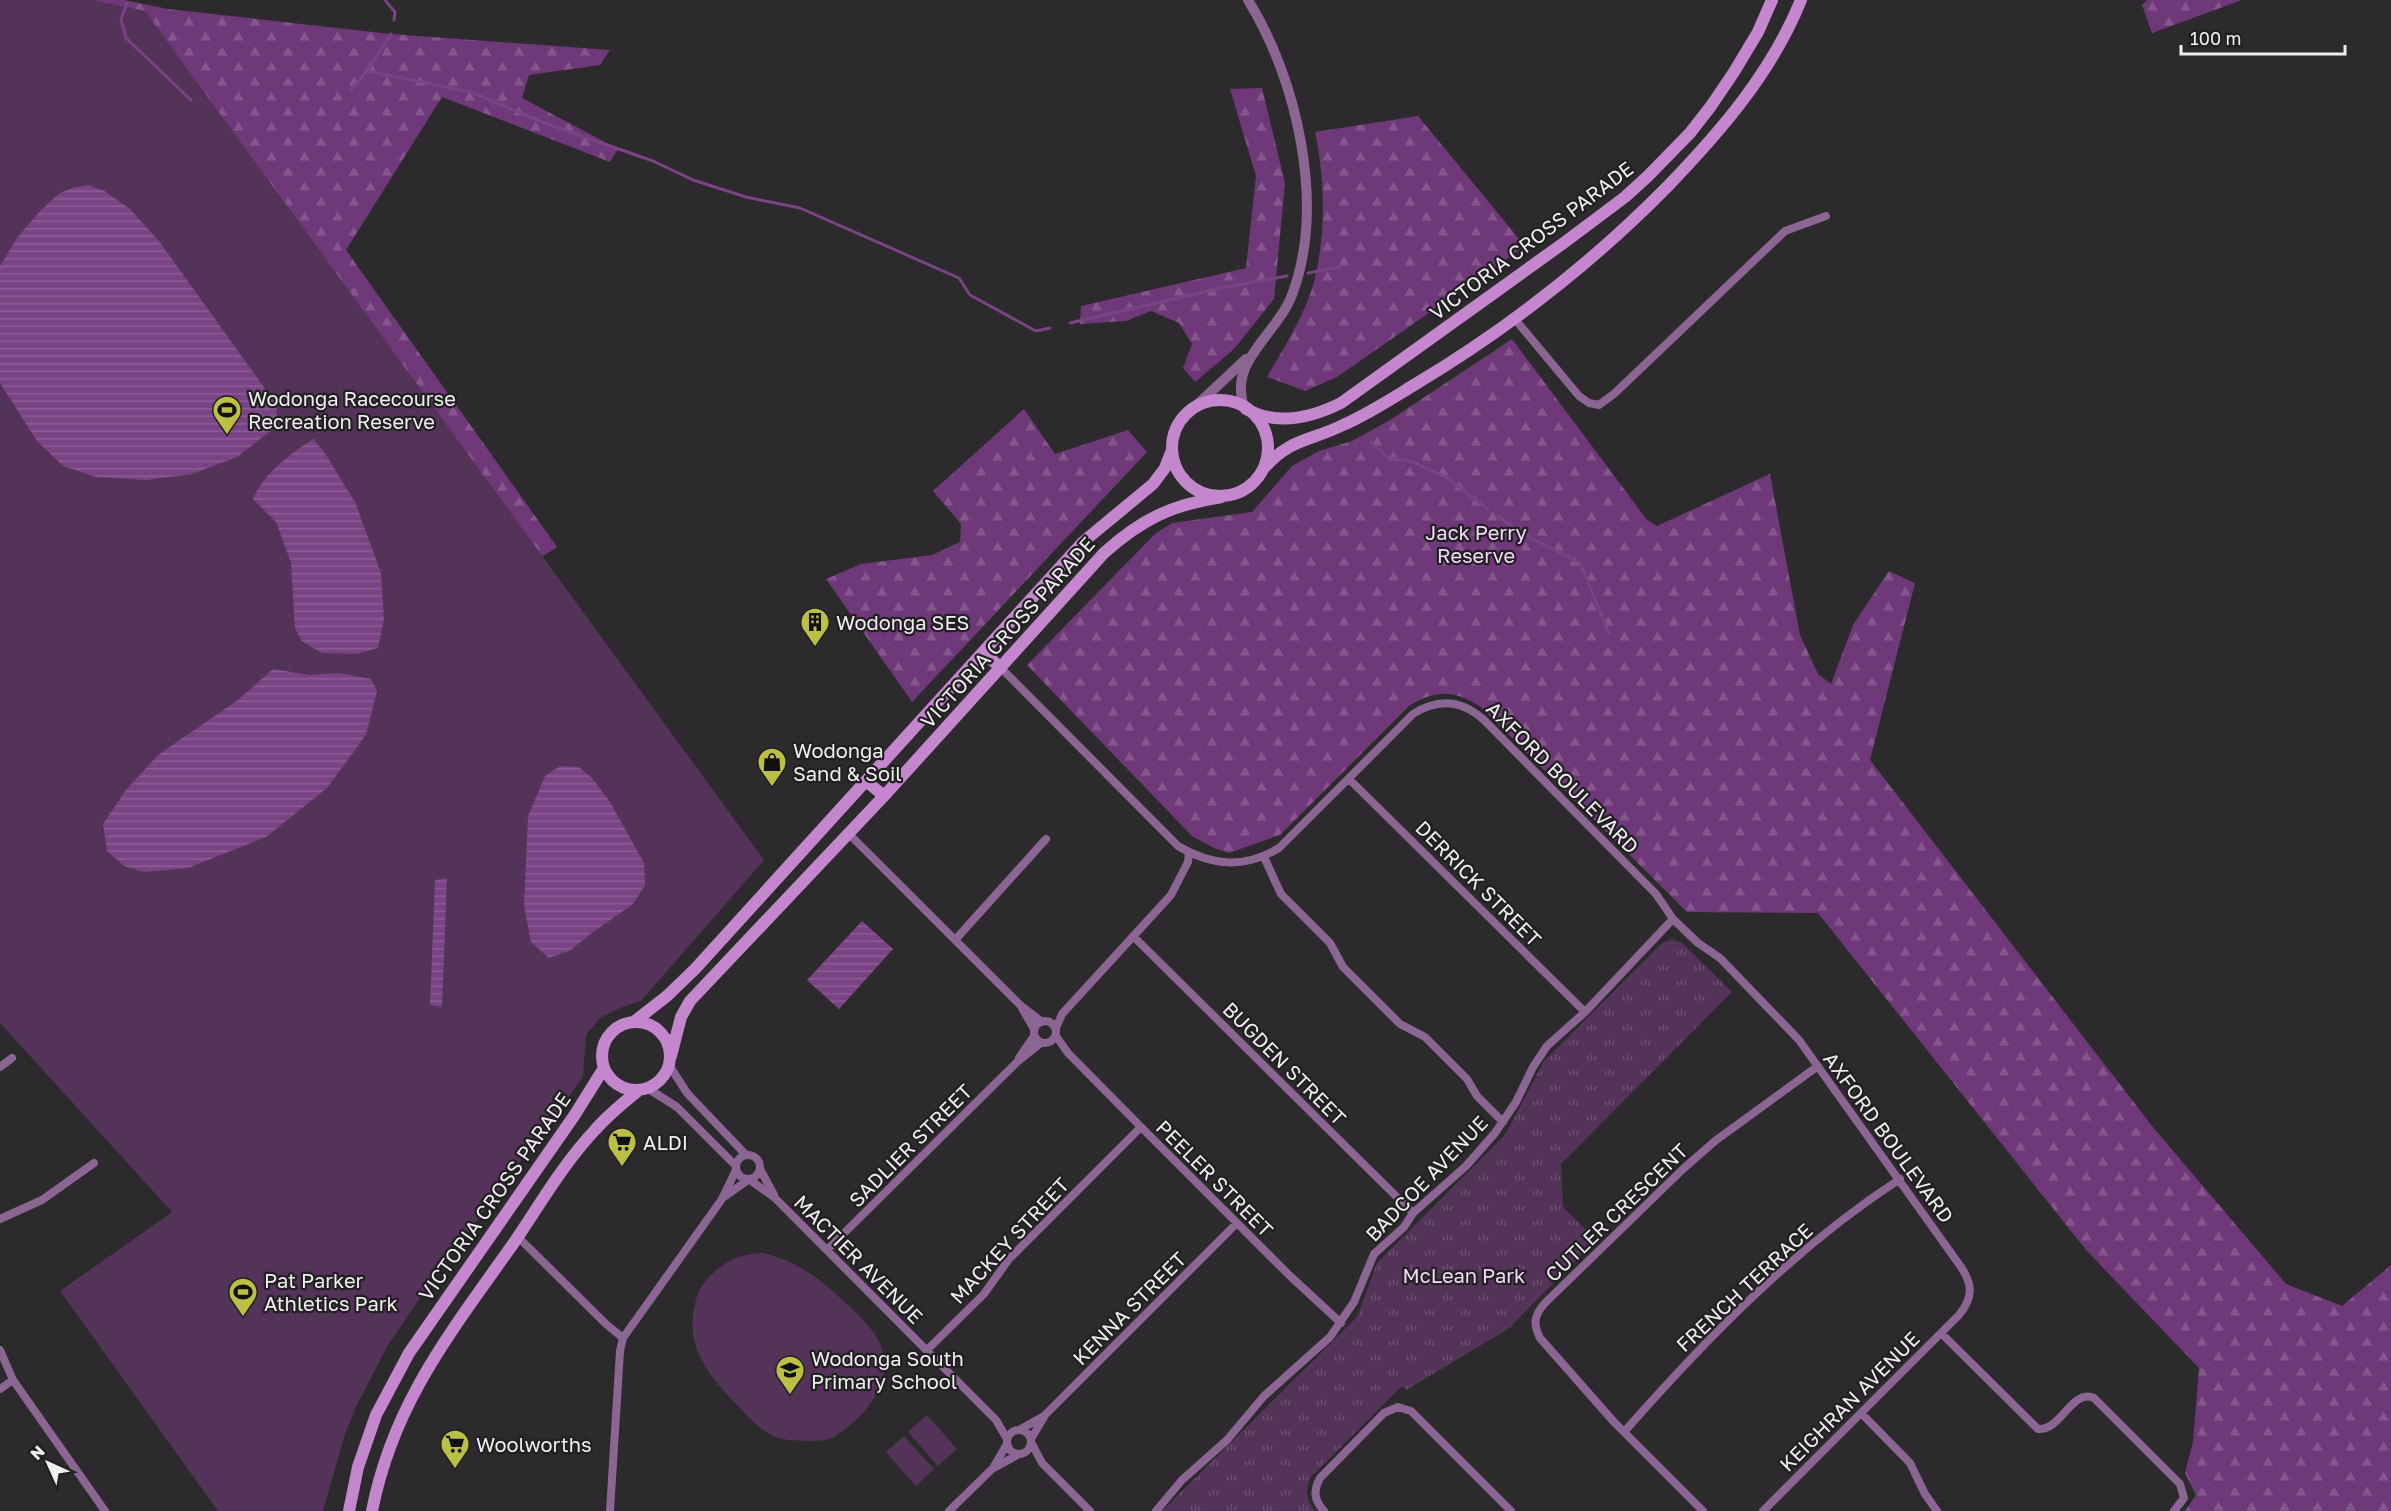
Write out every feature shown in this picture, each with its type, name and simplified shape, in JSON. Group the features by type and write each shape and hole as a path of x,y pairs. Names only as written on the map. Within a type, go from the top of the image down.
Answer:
{"main road":[{"name":"VICTORIA CROSS PARADE","path":"1245,408 1266,418 1281,419 1315,414 1341,403 1625,197 1670,155 1711,106 1758,32 1772,0"},
{"path":"1265,467 1268,451 1266,440 1259,423 1245,408 1218,400 1198,404 1181,420 1176,430 1172,450 1177,468 1187,483 1208,495 1222,497 1235,494 1248,487 1287,446 1334,430 1355,419 1429,376 1514,318 1578,269 1625,227 1707,146 1742,103 1770,61 1801,0"},
{"name":"VICTORIA CROSS PARADE","path":"635,1021 667,996 694,969 1083,542 1153,484 1165,468 1172,450"},
{"name":"VICTORIA CROSS PARADE","path":"670,1060 681,1017 690,1001 884,796 1104,553 1131,530 1170,508 1222,497"},
{"path":"983,652 1001,668"},
{"path":"866,780 884,796"},
{"path":"372,1511 378,1479 413,1392 436,1353 594,1131 643,1089 661,1079 670,1060 664,1036 657,1028 646,1022 635,1021 615,1028 607,1036 601,1056 608,1076 622,1087 643,1089"},
{"name":"VICTORIA CROSS PARADE","path":"349,1511 358,1467 376,1415 409,1353 574,1116 604,1068"}],"street":[{"path":"1245,408 1239,383 1246,365 1282,315 1294,287 1304,237 1306,193 1302,147 1287,81 1266,29 1248,0"},
{"path":"1514,318 1579,396 1589,403 1599,405 1609,399 1785,231 1826,216"},
{"path":"1198,404 1255,350"},
{"name":"AXFORD BOULEVARD","path":"1001,668 1163,833 1189,852 1205,859 1231,862 1247,862 1264,857 1279,848 1413,714 1442,702 1460,704 1468,708 1484,720 1656,894 1673,919 1698,943 1720,958 1799,1040 1967,1276 1970,1283 1970,1296 1959,1315"},
{"name":"DERRICK STREET","path":"1349,779 1585,1012"},
{"name":"PEELER STREET","path":"848,833 1330,1316 1341,1323"},
{"path":"955,940 1046,839"},
{"name":"SADLIER STREET","path":"827,1250 1049,1032 1062,1014 1171,895 1186,869 1189,852"},
{"path":"1264,857 1281,894 1330,943 1343,967 1400,1024 1425,1037 1467,1079 1477,1096 1503,1122"},
{"name":"BADCOE AVENUE","path":"1156,1511 1195,1466 1227,1440 1264,1396 1330,1337 1354,1302 1374,1254 1404,1227 1413,1212 1466,1166 1503,1122 1539,1056 1547,1046 1585,1012 1673,919"},
{"name":"BUGDEN STREET","path":"1133,936 1413,1212"},
{"name":"PEELER STREET","path":"1020,1005 1034,1033 1049,1032"},
{"name":"SADLIER STREET","path":"1016,1063 1034,1033 1049,1032"},
{"path":"0,1067 12,1058"},
{"path":"670,1060 687,1093 746,1155 757,1159 760,1169 757,1176 722,1199"},
{"name":"CUTLER CRESCENT","path":"1703,1511 1624,1432 1540,1338 1534,1322 1537,1313 1683,1169 1715,1142 1818,1066"},
{"path":"643,1089 676,1107 736,1168 740,1177 749,1180"},
{"name":"MACKEY STREET","path":"927,1350 984,1294 1009,1259 1141,1127"},
{"path":"610,1511 620,1351 623,1338 722,1199 739,1159 746,1155"},
{"path":"0,1219 42,1200 94,1162"},
{"name":"MACTIER AVENUE","path":"760,1169 775,1198"},
{"name":"FRENCH TERRACE","path":"1624,1432 1720,1327 1767,1283 1819,1239 1900,1179"},
{"name":"MACTIER AVENUE","path":"749,1180 775,1198 996,1420 1007,1442"},
{"name":"KENNA STREET","path":"1018,1430 1044,1416 1237,1223"},
{"path":"518,1237 599,1318 623,1338"},
{"name":"KEIGHRAN AVENUE","path":"1763,1511 1959,1315"},
{"path":"1941,1333 2038,1429 2051,1426 2084,1396 2094,1398 2180,1484 2184,1498 2174,1511"},
{"path":"0,1350 13,1380 105,1511"},
{"path":"0,1389 13,1380"},
{"path":"1324,1511 1315,1497 1315,1487 1320,1478 1383,1413 1398,1407 1411,1411 1511,1511"},
{"path":"1862,1413 1910,1463 1925,1494 1937,1511"},
{"name":"KENNA STREET","path":"1031,1441 1044,1416"},
{"name":"MACTIER AVENUE","path":"996,1420 1018,1430"},
{"path":"992,1469 1007,1442 1018,1430 1026,1431 1042,1463 1090,1511"},
{"path":"949,1511 992,1469 1029,1450 1031,1441"},
{"path":"1007,1442 1011,1452 1042,1463"}],"green space":[{"name":"Wodonga Racecourse Recreation Reserve","path":"0,0 93,0 145,11 764,860 641,1001 601,1017 586,1035 583,1077 434,1278 388,1345 356,1407 345,1434 323,1511 218,1511 60,1291 172,1212 0,1023"},
{"path":"30,0 124,0 168,9 391,34 610,50 600,65 529,75 522,98 618,149 610,162 442,97 346,250 557,547 537,560"},
{"path":"2147,0 2242,0 2152,33 2142,5"},
{"path":"1262,88 1285,183 1274,299 1234,349 1195,382 1183,368 1192,344 1179,323 1151,311 1126,321 1080,324 1081,306 1246,268 1256,176 1230,89"},
{"path":"1418,116 1525,246 1337,377 1305,391 1267,377 1307,303 1319,260 1323,205 1321,168 1315,132"},
{"name":"Jack Perry Reserve","path":"1512,339 1647,520 1657,526 1770,474 1800,635 1818,674 1831,684 1853,625 1889,571 1915,583 1870,760 2152,1126 2286,1284 2342,1306 2391,1265 2391,1511 2185,1511 2196,1495 2185,1473 2193,1442 2199,1368 2086,1250 1818,913 1687,912 1481,707 1463,697 1445,694 1419,700 1409,706 1280,835 1229,853 1192,836 1027,665 1156,533 1172,523 1252,512 1292,466 1319,451 1352,441 1390,420"},
{"path":"1024,409 1055,454 1128,430 1147,452 912,702 826,579 861,564 932,555 960,542 961,524 933,491"},
{"name":"McLean Park","path":"1672,939 1682,943 1732,992 1561,1164 1563,1207 1592,1236 1591,1245 1513,1326 1406,1390 1402,1386 1311,1477 1307,1495 1315,1511 1162,1511 1357,1317 1377,1263 1505,1135 1544,1061 1662,943"},
{"path":"764,1253 800,1267 819,1280 863,1320 881,1345 884,1365 883,1378 878,1390 864,1412 834,1437 814,1441 789,1440 766,1432 751,1420 717,1383 698,1352 694,1341 693,1315 702,1286 727,1262 748,1255"},
{"path":"927,1415 957,1449 938,1466 908,1432"},
{"path":"904,1436 934,1469 916,1486 886,1452"}],"shaded area":[{"path":"88,185 103,190 130,209 159,241 276,404 277,418 273,429 237,457 192,474 146,480 96,477 63,466 37,441 0,383 0,266 17,238 41,210 60,193"},
{"path":"313,439 324,452 355,502 381,573 384,619 378,648 356,654 322,653 302,641 295,628 291,563 276,522 253,499 271,473"},
{"path":"273,669 309,675 339,673 371,679 377,691 366,735 327,788 266,837 188,868 144,872 124,866 107,851 103,824 126,790 158,755 238,700"},
{"path":"560,766 579,767 592,778 610,802 644,863 645,885 633,904 571,950 549,958 531,942 524,906 528,816 545,776"},
{"path":"447,878 442,1007 430,1005 435,880"},
{"path":"862,921 893,949 839,1009 807,980"}],"waterway":[{"path":"385,0 395,12 394,20"},
{"path":"127,3 121,19 126,38 191,100"},
{"path":"351,90 367,71 391,34"},
{"path":"367,71 471,92 547,124 653,161 693,180 746,197 800,208 959,278 970,295 1036,331 1050,328"},
{"path":"1308,273 1339,267"},
{"path":"1070,323 1221,288 1287,276"},
{"path":"1371,442 1387,457 1414,462 1447,478 1488,509"},
{"path":"1498,516 1525,535 1580,563 1609,633"}],"place":[{"name":"Wodonga Racecourse Recreation Reserve","path":"227,436"},
{"name":"Wodonga SES","path":"815,648"},
{"name":"Wodonga Sand & Soil","path":"772,788"},
{"name":"ALDI","path":"622,1168"},
{"name":"Pat Parker Athletics Park","path":"243,1318"},
{"name":"Wodonga South Primary School","path":"790,1396"},
{"name":"Woolworths","path":"455,1470"}]}
